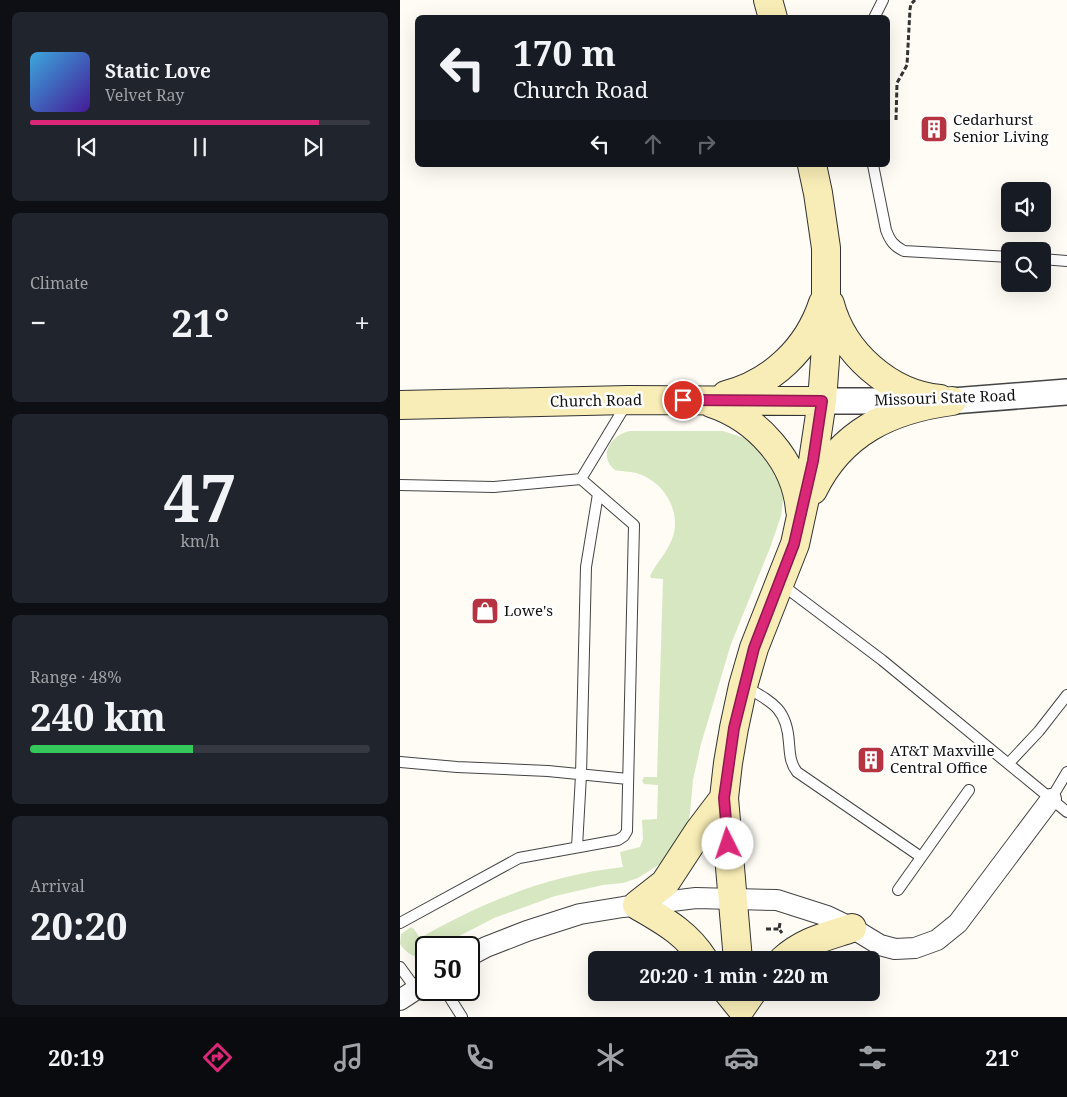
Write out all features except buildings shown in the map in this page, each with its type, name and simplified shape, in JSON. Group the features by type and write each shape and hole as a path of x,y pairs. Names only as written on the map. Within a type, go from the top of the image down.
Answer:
{"main road":[{"path":"768,0 772,15"},
{"path":"737,951 724,798 734,728 754,648 780,584 801,519 813,461 822,401 826,346 826,248 812,167"},
{"path":"702,400 734,393 756,384 776,371 809,335 827,290"},
{"path":"827,290 832,312 842,332 854,351 870,368 888,381 908,391 930,398 952,401"},
{"name":"Church Road","path":"400,405 628,400 822,401"},
{"path":"702,400 733,412 747,420 772,445 789,471 795,487 801,519"},
{"path":"801,519 817,481 828,464 857,436 874,424 892,415 912,408 952,401"},
{"path":"698,951 677,929 637,905 665,883 699,831 724,798"},
{"path":"793,951 810,941 852,928"}],"street":[{"name":"Missouri State Road","path":"822,401 952,401 1067,392"},
{"path":"480,951 550,922 580,914 696,898 777,900 827,916 880,945 895,949 915,948 937,940 958,923 1051,799"}],"lane":[{"path":"876,15 883,0"},
{"path":"873,167 886,230 889,238 897,247 904,251 1001,256"},
{"path":"1051,260 1067,261"},
{"path":"581,479 628,400"},
{"path":"400,485 494,487 581,479 634,525 627,831 618,840 519,858 400,922"},
{"path":"577,847 581,775 586,567 598,494"},
{"path":"780,584 882,660 1067,812"},
{"path":"743,686 773,702 779,708 785,718 791,762 797,772 921,858"},
{"path":"1009,763 1039,731 1067,695"},
{"path":"400,762 628,778"},
{"path":"1051,799 1067,772"},
{"path":"898,890 969,790"},
{"path":"400,967 414,990"},
{"path":"452,1001 462,1017"}],"path":[{"path":"896,120 897,83 907,65 910,9 911,4 915,0"},
{"path":"766,929 779,929 780,923"}],"green space":[{"path":"630,431 723,431 754,441 763,447 784,492 781,516 731,644 701,744 693,780 688,824 663,862 638,878 623,883 603,885 555,896 494,918 459,936 424,936 468,912 518,892 569,876 623,867 620,852 640,847 643,839 642,820 657,819 658,785 644,784 642,781 644,777 657,777 663,579 651,578 650,576 670,544 675,529 675,520 670,501 658,486 642,475 615,470 610,464 607,458 609,446 623,433"},
{"path":"411,927 419,936 415,936 415,956 405,950 400,944 401,934"}],"place":[{"name":"Cedarhurst Senior Living","path":"934,129"},
{"name":"Lowe's","path":"485,611"},
{"name":"AT&T Maxville Central Office","path":"871,760"}],"route":[{"path":"683,400 822,401 813,461 801,519 780,584 754,648 734,728 724,798 728,844"}]}
